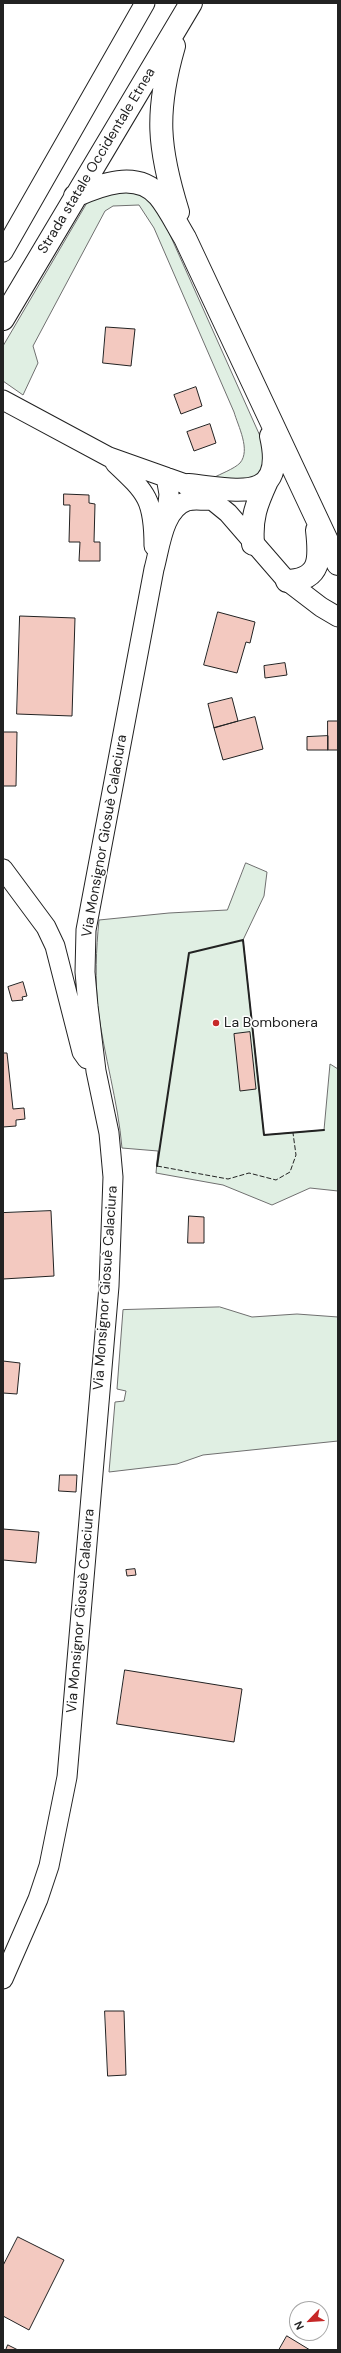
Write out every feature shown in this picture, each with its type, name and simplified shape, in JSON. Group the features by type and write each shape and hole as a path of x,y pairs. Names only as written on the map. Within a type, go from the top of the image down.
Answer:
{"main road":[{"name":"Strada statale Occidentale Etnea","path":"3,319 187,10"},
{"path":"186,238 163,158 160,127 164,80 187,10"},
{"path":"75,196 98,185 120,181 142,184 158,195 186,238 266,413 338,564"},
{"path":"253,544 252,523 255,507 274,469 276,456 266,413"},
{"path":"188,485 242,490 255,488 267,482"},
{"path":"286,581 297,581 306,578 315,569 319,555 315,518"}],"street":[{"path":"3,252 145,3"},
{"path":"3,400 109,457 188,485 212,500 228,513 286,581 321,607 338,617"},
{"path":"109,457 137,484 146,495 160,521 170,516 176,508 187,501 212,500"},
{"name":"Via Monsignor Giosuè Calaciura","path":"3,1979 38,1899 49,1866 67,1778 112,1235 113,1177 109,1133 96,1071 85,972 86,930 154,569 160,521 154,498 166,477"},
{"path":"3,870 39,917 55,946 82,1052 96,1071"}],"green space":[{"path":"137,190 158,208 269,456 255,481 213,478 240,463 244,452 243,438 234,412 154,228 139,205 113,206 105,211 33,346 38,363 23,395 3,381 3,346 88,201 98,194"},
{"path":"246,863 267,872 264,896 243,940 264,1135 324,1130 330,1064 338,1069 338,1191 310,1188 272,1205 223,1185 156,1173 158,1151 122,1148 98,1009 96,987 99,920 169,913 227,910"},
{"path":"220,1307 252,1317 297,1314 338,1317 338,1441 203,1455 177,1464 109,1472 115,1402 124,1401 126,1391 117,1389 123,1310"}],"building":[{"path":"106,327 135,329 131,366 103,363"},
{"path":"196,387 202,406 181,414 174,395"},
{"path":"210,424 216,443 194,451 187,432"},
{"path":"64,494 89,495 89,503 95,504 94,542 100,542 100,561 79,561 80,542 69,542 70,505 64,505"},
{"path":"218,612 255,622 250,643 246,642 237,673 204,665"},
{"path":"20,616 75,618 72,716 17,714"},
{"path":"285,663 287,675 265,678 264,666"},
{"path":"232,698 238,721 214,728 208,704"},
{"path":"255,717 263,749 223,760 214,728"},
{"path":"328,721 338,721 338,750 328,750"},
{"path":"3,732 17,732 16,786 3,786"},
{"path":"328,736 328,750 307,750 307,737"},
{"path":"23,982 27,996 22,997 23,1000 12,1001 8,987"},
{"path":"250,1032 256,1089 240,1091 234,1034"},
{"path":"3,1053 7,1053 13,1109 24,1108 25,1119 16,1120 16,1126 3,1127"},
{"path":"51,1211 54,1276 3,1279 3,1213"},
{"path":"189,1216 204,1217 204,1243 188,1243"},
{"path":"3,1361 20,1363 17,1394 3,1393"},
{"path":"60,1475 77,1475 76,1492 59,1491"},
{"path":"3,1529 39,1532 36,1563 3,1560"},
{"path":"135,1569 136,1575 127,1576 126,1570"},
{"path":"125,1670 242,1689 234,1742 117,1724"},
{"path":"105,2011 124,2011 126,2075 108,2076"},
{"path":"18,2237 64,2260 29,2330 3,2316 3,2266"},
{"path":"287,2336 289,2337 289,2341 295,2341 310,2350 279,2350"},
{"path":"8,2345 18,2350 6,2350"}],"fence":[{"path":"157,1166 228,1179 249,1173 276,1180 290,1172 296,1155 293,1133"}],"wall":[{"path":"157,1166 189,953 243,940 264,1135 324,1130"}],"place":[{"name":"La Bombonera","path":"216,1023"}]}
